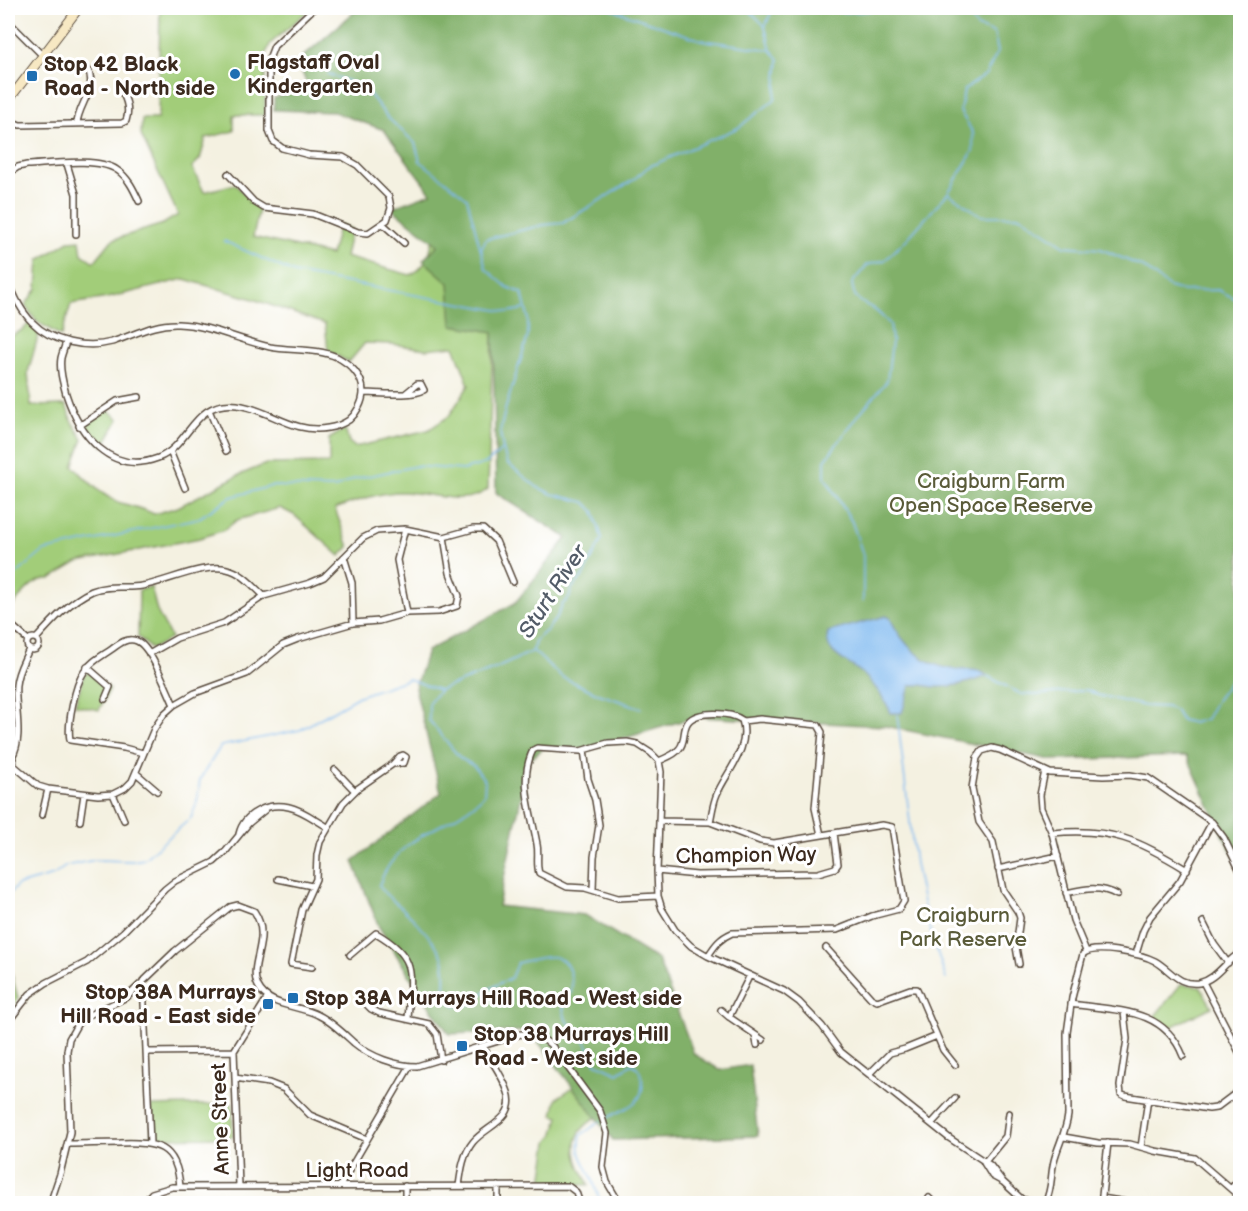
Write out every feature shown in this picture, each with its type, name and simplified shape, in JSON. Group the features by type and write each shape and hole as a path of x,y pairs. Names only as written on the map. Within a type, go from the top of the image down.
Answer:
{"main road":[{"path":"8,101 79,8"}],"street":[{"path":"228,174 254,202 264,208 313,214 358,232 368,232 383,224 387,219 391,208 389,197 357,165 343,157 309,155 282,148 273,141 269,131 269,59 274,46 314,8"},
{"path":"8,21 42,55"},
{"path":"77,124 78,113 90,87 91,76 88,70"},
{"path":"8,120 12,124 20,125 122,123 126,121 127,101 123,94"},
{"path":"67,164 76,194 76,234"},
{"path":"8,174 18,167 105,164 119,170 130,183 140,201"},
{"path":"383,224 404,243"},
{"path":"8,279 15,297 31,321 39,328 66,341 87,345 111,342 156,327 174,324 192,325 270,347 319,352 336,357 350,366 359,377 363,393 357,411 351,418 334,427 316,430 281,422 256,410 237,405 220,406 203,413 170,451 146,462 130,462 109,455 91,442 79,426 62,380 61,359 66,341"},
{"path":"8,300 15,297"},
{"path":"363,393 406,393"},
{"path":"79,426 117,400 139,397"},
{"path":"208,410 226,451"},
{"path":"170,451 184,488"},
{"path":"149,654 177,638 224,623 264,596 324,577 363,538 377,531 405,529 444,537 479,528 487,531 496,541 513,582"},
{"path":"405,529 397,560 407,613"},
{"path":"28,640 29,649 18,673 15,703 17,741 15,751 10,756 10,765 38,786 48,789 84,794 113,794 125,788 136,773 154,729 164,714 174,705 195,693 246,674 283,645 353,622 379,621 407,613 447,610 457,606 459,602 450,573 444,537"},
{"path":"344,557 352,583 353,622"},
{"path":"8,622 28,640 36,639 64,610 91,592 120,585 140,586 220,567 239,574 264,596"},
{"path":"29,649 38,648 39,644 36,639"},
{"path":"143,753 70,740 71,714 82,674 87,667 129,639 142,644 149,654 174,705"},
{"path":"87,667 110,687 105,699"},
{"path":"8,706 15,703"},
{"path":"658,761 681,748 686,725 695,717 705,714 735,716 742,721 760,719 818,725 822,732 815,807 828,834"},
{"path":"710,822 717,792 738,759 743,736 742,721"},
{"path":"658,896 623,899 593,890 567,887 539,873 538,849 527,801 527,774 533,750 537,748 584,750 608,743 627,742 645,749 658,761 661,772 658,896 662,909 675,930 691,946 708,956 784,991 799,1002 822,1026 840,1052 949,1138 984,1162 992,1176 1003,1182 1025,1202 1038,1203"},
{"path":"1019,964 1016,947 1020,918 1003,890 993,842 979,822 975,807 972,788 977,758 982,751 992,748 1000,750 1045,771 1063,774 1103,776 1130,774 1144,777 1212,822 1224,838 1240,871"},
{"path":"584,750 599,825 594,857 593,890"},
{"path":"291,964 302,910 316,879 318,849 328,827 343,803 393,764"},
{"path":"335,770 356,791"},
{"path":"1045,771 1040,795 1041,808 1053,833 1073,920 1086,951"},
{"path":"136,773 157,791"},
{"path":"42,815 48,789"},
{"path":"80,820 84,794"},
{"path":"113,794 124,820"},
{"path":"8,1022 30,994 87,962 123,932 176,881 214,861 226,851 239,834 266,809 277,806 288,807 301,811 328,827"},
{"path":"660,821 710,822 767,843 783,844 882,825 892,827 904,901 899,909 872,916 837,930 732,933 723,937 708,956"},
{"path":"1136,954 1143,931 1150,918 1187,870 1212,822"},
{"path":"1053,833 1092,831 1128,838 1147,846 1187,870"},
{"name":"Champion Way","path":"657,871 697,875 818,873 835,868 838,864 828,834"},
{"path":"998,869 1058,856"},
{"path":"284,871 281,879 312,886"},
{"path":"1066,893 1094,888 1118,895"},
{"path":"50,1203 68,1144 71,1113 67,1051 69,1039 78,1023 87,1016 127,997 193,936 230,907 238,905 246,906 254,911 261,925 262,937 255,976 257,984 268,997 320,1016 370,1054 410,1066 441,1060 521,1034 530,1034 544,1039 552,1046 600,1112 607,1133 603,1167 607,1182 620,1203"},
{"path":"1203,922 1214,944 1228,963"},
{"path":"350,955 375,933 401,951 410,970 408,1019"},
{"path":"826,948 832,951 870,998 877,1001 909,989 917,989 943,1050 955,1065"},
{"path":"1045,1203 1051,1189 1054,1162 1064,1137 1068,1115 1067,1044 1071,1004 1081,958 1086,951 1092,949 1136,954 1154,960 1182,981 1203,982 1213,977 1240,953"},
{"path":"282,963 312,968"},
{"path":"729,1017 750,975"},
{"path":"144,981 150,1143"},
{"path":"1203,982 1240,1054"},
{"path":"147,1052 234,1051 268,997"},
{"path":"360,998 371,1009 379,1013 422,1022 434,1028 439,1040 441,1060"},
{"path":"1071,1004 1139,1014 1157,1022 1172,1035 1183,1056"},
{"path":"721,1010 763,1040"},
{"path":"1124,1012 1127,1039 1120,1090 1125,1096 1209,1109 1216,1108 1240,1090"},
{"path":"755,1035 758,1045"},
{"path":"869,1074 890,1053 937,1036"},
{"path":"459,1186 464,1158 469,1148 474,1140 502,1120 509,1100 506,1088 483,1047"},
{"name":"Anne Street","path":"234,1051 239,1186"},
{"path":"340,1186 410,1066"},
{"path":"235,1078 269,1083 284,1089 310,1115 367,1139"},
{"path":"932,1123 955,1098"},
{"path":"1141,1148 1148,1099"},
{"path":"984,1162 1006,1136 1009,1113"},
{"path":"1064,1137 1130,1144 1195,1158 1240,1197"},
{"path":"68,1144 150,1143 164,1149 173,1159 179,1171 180,1187"},
{"path":"1108,1143 1101,1201 1137,1203"},
{"path":"1231,1189 1240,1177"},
{"name":"Light Road","path":"142,1203 152,1193 180,1187 239,1186 568,1186 576,1192 580,1203"},
{"path":"405,1186 405,1203"},
{"path":"498,1186 498,1203"},
{"path":"929,1198 935,1203"}],"green space":[{"path":"160,8 311,8 270,44 265,57 265,115 234,115 234,131 206,138 200,159 192,167 204,192 235,184 259,210 253,237 331,255 339,224 351,229 345,257 410,275 421,268 428,257 433,232 493,332 488,489 479,495 458,498 394,492 335,509 349,547 340,556 294,515 280,508 237,520 224,530 200,538 78,562 50,579 43,579 31,585 8,612 8,513 14,505 8,498 8,338 24,329 29,323 39,333 28,372 31,406 66,405 72,422 83,439 73,466 111,499 154,514 178,507 237,476 266,464 329,463 329,439 345,429 349,442 355,447 428,430 449,416 469,385 454,346 426,349 365,343 349,362 328,351 325,324 250,298 184,279 108,298 71,304 61,336 36,321 25,305 37,289 39,260 69,241 80,240 82,254 94,262 112,240 163,224 178,215 141,135 142,119 158,119"},
{"name":"Craigburn Farm Open Space Reserve","path":"359,8 1240,8 1240,868 1187,756 1052,760 885,726 695,717 589,749 544,748 529,760 498,906 585,915 658,960 694,1054 720,1070 750,1065 758,1136 613,1140 530,1031 449,1034 379,927 353,861 441,793 415,688 427,651 515,603 567,538 496,493 493,332 452,325 449,283 423,260 438,245 391,208 431,193 384,130 334,112 274,110 274,98 308,88 298,61"},
{"path":"105,411 109,411 119,419 103,447 86,430 85,426"},
{"path":"151,587 157,611 171,638 152,649 138,637 139,590"},
{"path":"85,673 90,673 110,689 99,710 75,705"},
{"path":"8,961 18,998 8,1014"},
{"path":"1181,984 1200,986 1212,1007 1169,1028 1154,1017"},
{"path":"575,1086 596,1117 580,1131 576,1147 578,1160 589,1185 542,1183 548,1142 553,1136 559,1117 553,1115 557,1098"},
{"path":"232,1104 233,1137 152,1138 151,1106"}],"water":[{"path":"886,616 890,618 907,645 923,658 942,667 975,670 987,676 951,686 910,686 902,713 891,713 872,683 833,652 827,640 828,632"}],"waterway":[{"path":"608,8 701,40 771,50"},
{"path":"747,8 765,26"},
{"name":"Sturt River","path":"607,1118 637,1100 641,1094 642,1079 638,1068 632,1064 618,1073 596,1063 584,1038 566,1020 563,1009 571,992 572,982 564,962 551,957 517,963 511,978 484,993 471,1004 456,1006 443,997 445,968 441,953 419,925 379,885 388,867 399,853 426,833 456,817 484,795 485,781 474,766 460,758 429,720 429,702 440,690 533,651 535,641 557,617 562,605 569,598 572,588 583,576 602,539 594,511 585,502 552,494 537,487 507,463 500,432 528,336 528,317 522,293 507,287 486,269 481,249 486,239 543,225 563,223 633,180 648,167 740,127 771,103 775,99 779,59 771,50 765,27 773,8"},
{"name":"Sturt River","path":"818,8 851,12 883,8"},
{"path":"863,601 863,555 852,522 825,477 825,460 887,381 892,341 890,324 858,299 852,283 867,265 885,260 907,239 948,193 973,151 973,133 960,111 964,90 986,74 998,52 994,33 977,27 971,18 972,8"},
{"path":"328,74 364,87 388,118 415,143 420,161 467,198 481,251"},
{"path":"948,193 982,216 1020,216 1065,246 1101,249 1143,267 1169,287 1183,291 1218,290 1240,301"},
{"path":"224,241 294,273 508,312 524,309"},
{"path":"8,581 44,551 199,518 231,497 272,486 335,488 354,479 416,466 463,470 487,463 503,449"},
{"path":"533,651 562,677 599,694 641,708"},
{"path":"987,676 1021,694 1035,695 1087,690 1097,695 1145,706 1167,707 1175,710 1181,720 1193,723 1206,719 1217,699 1240,668"},
{"path":"8,895 18,885 54,875 66,866 95,860 144,859 191,818 197,802 200,779 221,746 300,730 359,696 409,679 439,690"},
{"path":"897,714 915,864 926,917 946,979"},
{"name":"Sturt River","path":"601,1121 581,1135 580,1146 581,1155 601,1204"}],"place":[{"name":"Flagstaff Oval Kindergarten","path":"235,74"},
{"name":"Stop 42 Black Road - North side","path":"32,76"},
{"name":"Stop 38A Murrays Hill Road - West side","path":"293,998"},
{"name":"Stop 38A Murrays Hill Road - East side","path":"268,1004"},
{"name":"Stop 38 Murrays Hill Road - West side","path":"462,1046"}],"park label":[{"name":"Craigburn Park Reserve","path":"963,927"}]}
